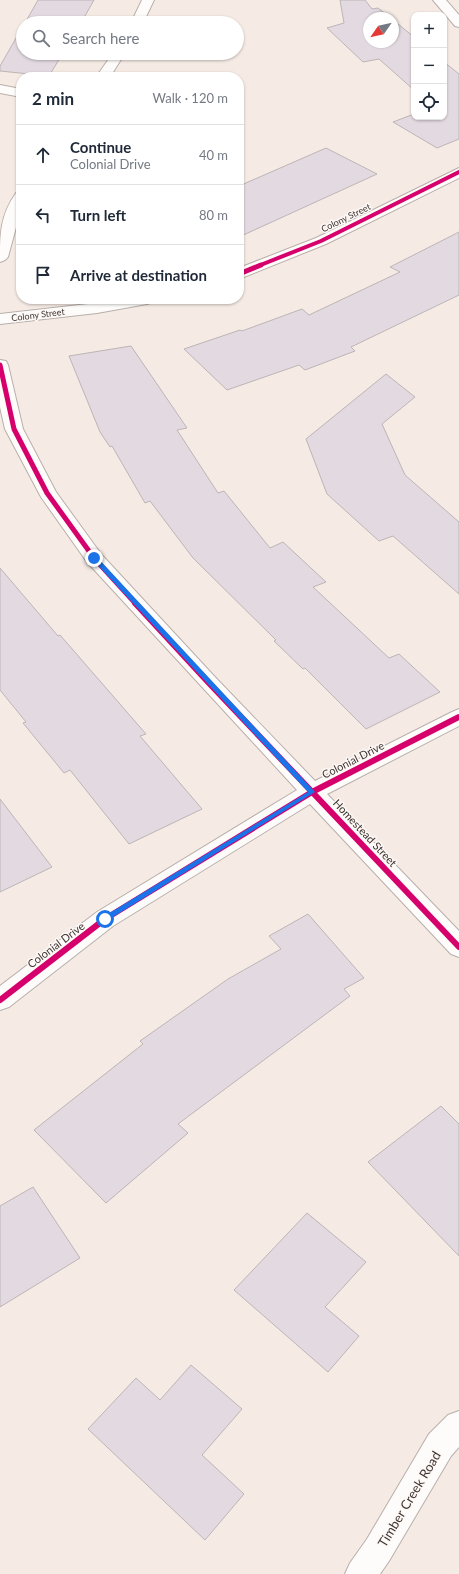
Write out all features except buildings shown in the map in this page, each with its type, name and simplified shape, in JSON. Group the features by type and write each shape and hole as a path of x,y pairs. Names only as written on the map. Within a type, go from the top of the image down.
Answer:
{"street":[{"path":"140,16 148,0"},
{"path":"439,0 459,23"},
{"path":"106,72 114,60"},
{"path":"0,89 16,91"},
{"name":"Colony Street","path":"244,272 321,241 459,172"},
{"path":"0,257 16,205"},
{"name":"Colony Street","path":"0,319 119,304"},
{"name":"Homestead Street","path":"0,365 14,429 47,493 94,558 459,947"},
{"name":"Colonial Drive","path":"0,1000 105,919 312,792 459,717"},
{"name":"Timber Creek Road","path":"362,1574 378,1550 440,1445 459,1426"}],"cycle path":[{"path":"244,272 321,241 459,172"},
{"path":"0,365 14,429 47,493 94,558 207,681 459,947"},
{"path":"0,1000 105,919 312,792 459,717"}],"route":[{"path":"94,558 312,792 105,919"}]}
